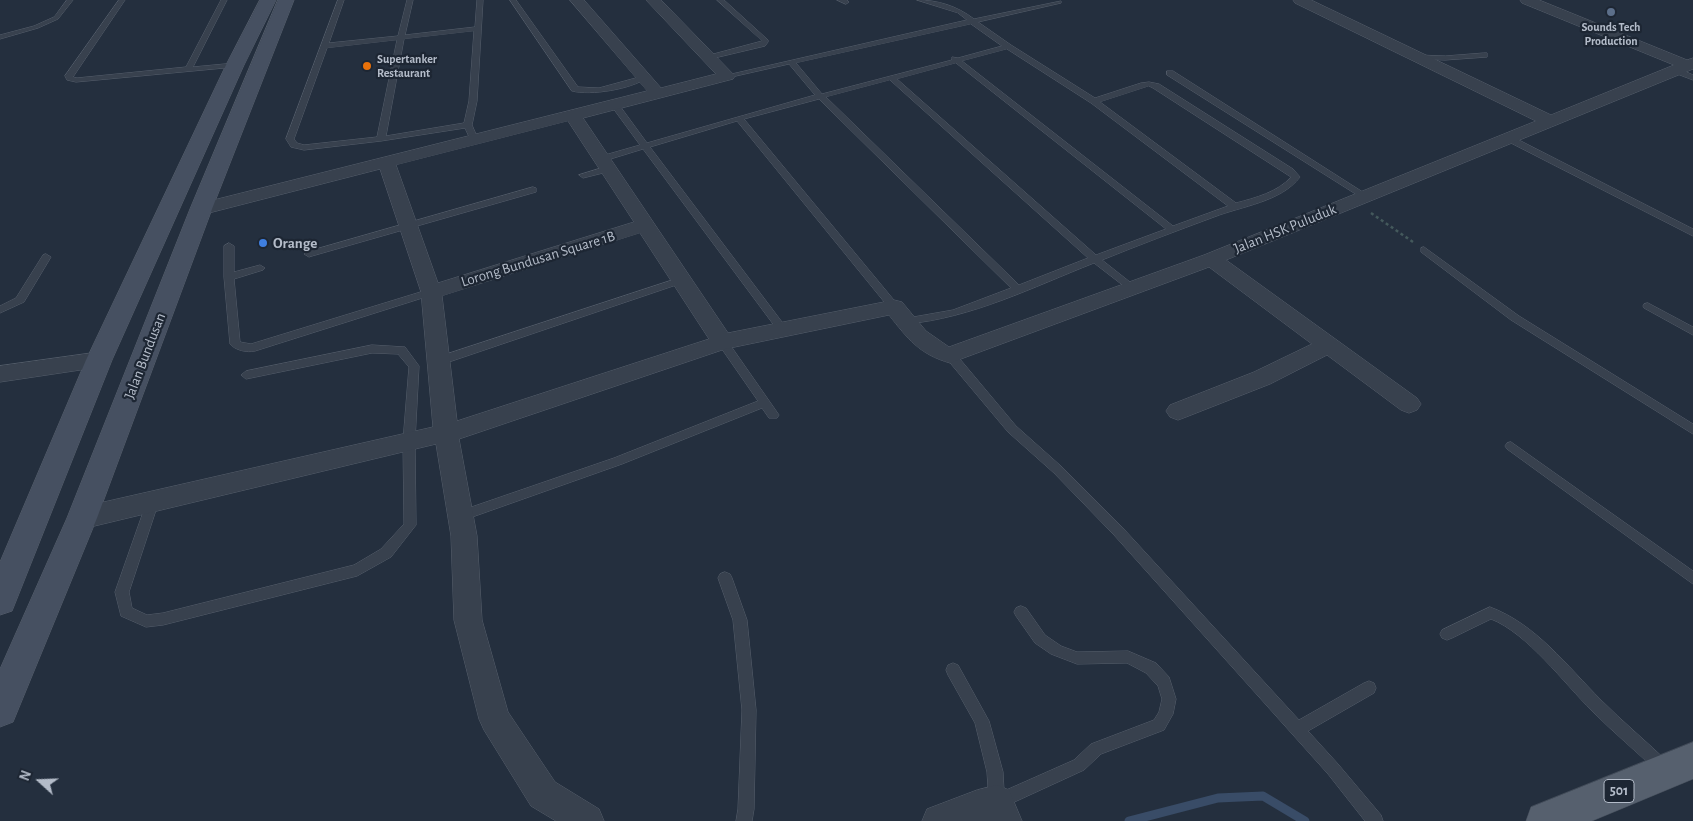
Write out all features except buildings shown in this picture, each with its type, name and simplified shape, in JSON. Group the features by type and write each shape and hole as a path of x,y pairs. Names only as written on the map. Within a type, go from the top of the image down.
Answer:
{"main road":[{"path":"0,600 99,360 235,65 268,0"},
{"name":"Jalan Bundusan","path":"0,710 82,518 201,210 286,0"},
{"name":"501","path":"1545,821 1680,766"}],"street":[{"path":"577,0 657,93"},
{"path":"201,210 386,162 471,132 572,114 727,76 654,0"},
{"path":"1300,0 1550,121"},
{"path":"1527,0 1687,69"},
{"name":"Jalan HSK Puluduk","path":"950,354 1211,258 1550,121 1687,69"},
{"path":"572,114 722,342"},
{"path":"386,162 431,292 446,432 461,516 468,620 495,719 543,794 587,821"},
{"name":"Lorong Bundusan Square 1B","path":"431,292 645,225"},
{"path":"1211,258 1408,404"},
{"path":"82,518 463,429 722,342 783,330 900,314 928,346 938,352 950,354"},
{"path":"1178,411 1262,378 1328,345"},
{"path":"0,374 99,360"},
{"path":"939,821 977,807 1001,812"}],"lane":[{"path":"0,37 29,30 56,18 70,0"},
{"path":"122,0 69,76 70,78 76,80 235,65"},
{"path":"189,68 224,0"},
{"path":"340,0 290,139 294,145 304,148 382,139 471,132 480,0"},
{"path":"382,139 400,38 410,0"},
{"path":"513,0 575,89 581,92 593,91 643,78"},
{"path":"710,58 766,41 720,0"},
{"path":"920,0 948,7 971,20 1008,47 1094,101 1234,206"},
{"path":"727,76 971,20 1059,2"},
{"path":"323,46 477,29"},
{"path":"583,176 644,146 955,59 1008,47"},
{"path":"1418,57 1445,58 1484,55"},
{"path":"955,59 1172,229"},
{"path":"792,62 820,96 1018,289"},
{"path":"1170,73 1245,119 1359,198"},
{"path":"892,78 1095,259 1132,288"},
{"path":"739,118 900,314 944,316 1172,229 1274,193 1293,182 1296,177 1156,86 1149,84 1118,92 1094,101"},
{"path":"614,104 783,330"},
{"path":"1222,128 1245,119"},
{"path":"1508,138 1693,233"},
{"path":"309,254 533,190"},
{"path":"229,246 229,277 235,344 242,347 251,348 431,292"},
{"path":"1424,250 1515,318 1693,430"},
{"path":"0,310 20,300 46,257"},
{"path":"229,277 260,268"},
{"path":"439,361 682,280"},
{"path":"1648,306 1693,332"},
{"path":"722,342 773,415"},
{"path":"153,501 122,592 126,612 146,621 163,619 357,570 386,553 410,525 409,441 414,366 401,350 372,349 246,375"},
{"path":"950,354 1012,429 1058,470 1106,518 1297,729 1375,821"},
{"path":"461,516 618,461 765,403"},
{"path":"1510,446 1693,578"},
{"path":"725,578 740,620 749,710 744,821"},
{"path":"953,670 982,721 995,772 1001,812 1079,765 1096,749 1158,725 1166,714 1169,699 1164,682 1151,668 1128,657 1077,658 1056,650 1040,638 1021,612"},
{"path":"1448,634 1490,612 1500,615 1519,628 1588,698 1680,766"},
{"path":"1297,729 1369,688"}],"path":[{"path":"1359,198 1424,250"}],"waterway":[{"path":"1129,821 1218,798 1263,796 1305,821"}],"place":[{"name":"Sounds Tech Production","path":"1611,12"},
{"name":"Supertanker Restaurant","path":"367,66"},
{"name":"Orange","path":"263,243"}]}
